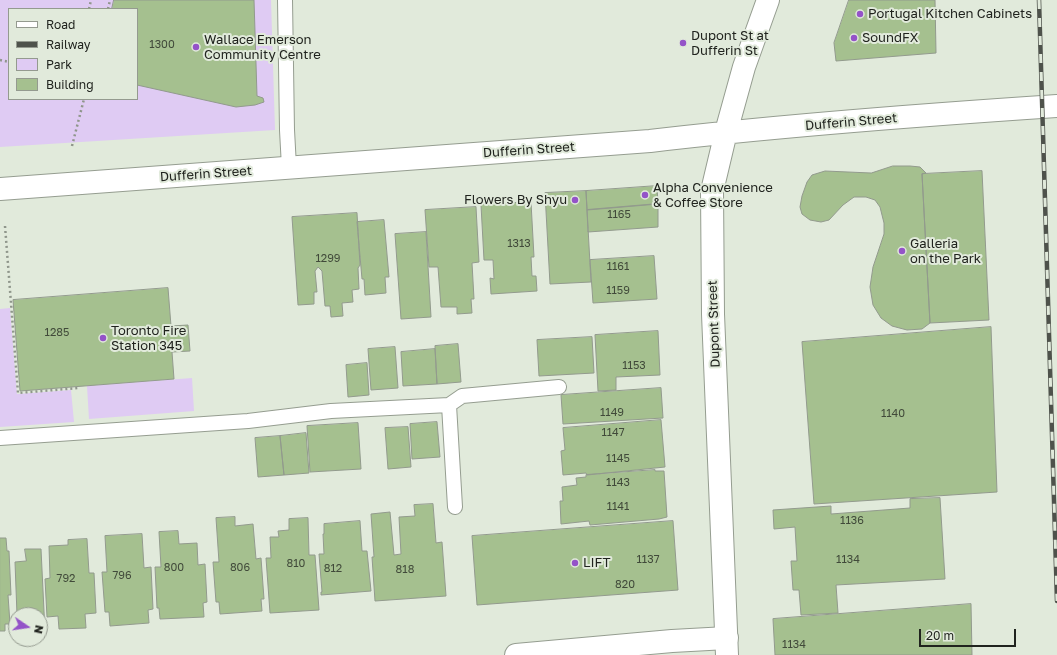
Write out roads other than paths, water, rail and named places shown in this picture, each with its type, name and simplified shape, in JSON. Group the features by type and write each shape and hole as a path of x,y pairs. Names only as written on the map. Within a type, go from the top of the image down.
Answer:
{"main road":[{"name":"Dupont Street","path":"727,647 713,322 712,191 744,67 768,0"},
{"name":"Dufferin Street","path":"0,190 289,167 650,141 726,132 1057,106"},
{"path":"516,655 672,641 727,647"}],"lane":[{"path":"285,0 289,167"},
{"path":"0,438 248,421 331,411 449,405 462,396 559,387"},
{"path":"449,405 455,507"}],"railway":[{"path":"1039,0 1057,601"}],"place":[{"name":"Portugal Kitchen Cabinets","path":"860,14"},
{"name":"SoundFX","path":"854,38"},
{"name":"Dupont St at Dufferin St","path":"683,43"},
{"name":"Wallace Emerson Community Centre","path":"196,47"},
{"name":"Alpha Convenience & Coffee Store","path":"645,195"},
{"name":"Flowers By Shyu","path":"575,200"},
{"name":"Galleria on the Park","path":"902,251"},
{"name":"Toronto Fire Station 345","path":"103,338"},
{"name":"LIFT","path":"575,563"}]}
